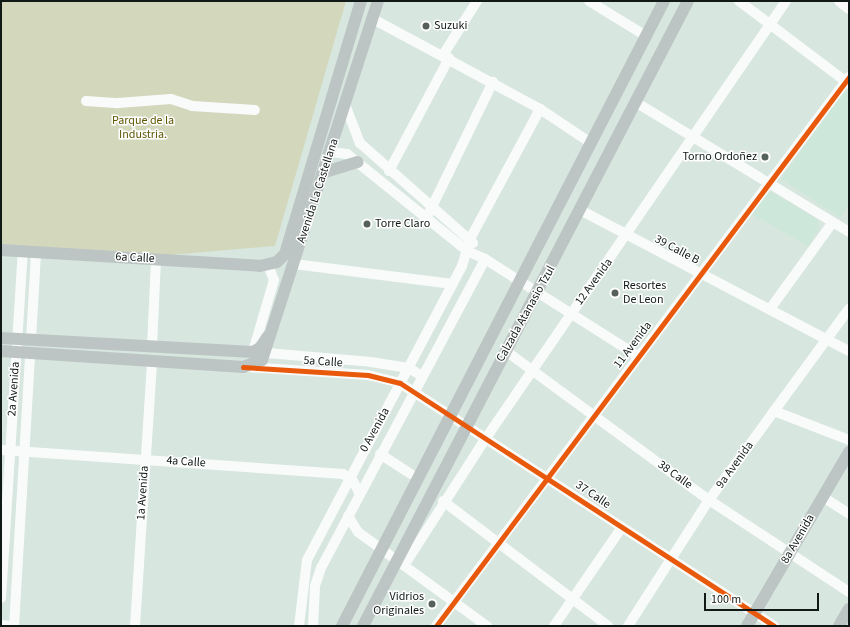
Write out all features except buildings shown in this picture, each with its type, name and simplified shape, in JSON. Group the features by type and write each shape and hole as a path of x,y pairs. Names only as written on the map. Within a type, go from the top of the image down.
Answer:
{"main road":[{"name":"Avenida La Castellana","path":"268,265 285,254 316,146 361,1"},
{"name":"Calzada Atanasio Tzul","path":"342,626 450,416 522,281 664,1"},
{"name":"Calzada Atanasio Tzul","path":"368,624 402,562 466,425 582,211 688,1"},
{"name":"Avenida La Castellana","path":"259,349 275,322 325,172 376,7"},
{"path":"316,146 320,154 331,152"},
{"path":"325,172 357,162"},
{"name":"6a Calle","path":"1,250 268,265"},
{"name":"5a Calle","path":"1,338 152,347 259,349"},
{"path":"243,367 259,362 259,349"},
{"name":"5a Calle","path":"1,351 243,367"},
{"name":"8a Avenida","path":"747,626 849,452"}],"street":[{"path":"389,171 446,56 477,1"},
{"path":"589,1 646,36"},
{"path":"739,1 848,81"},
{"name":"12 Avenida","path":"402,562 786,1"},
{"path":"839,1 849,9"},
{"path":"376,7 446,56 540,108 591,143"},
{"name":"11 Avenida","path":"436,626 700,273 848,81"},
{"path":"425,220 493,82"},
{"path":"86,101 118,103 171,99 192,106 255,110"},
{"path":"637,103 769,185 849,232"},
{"path":"346,106 356,139 389,171 431,208 470,239 485,259"},
{"name":"0 Avenida","path":"299,626 304,566 349,477 453,284 467,251 470,239 540,108"},
{"path":"331,152 347,154 425,220 467,251 485,259 522,281 638,356"},
{"name":"39 Calle B","path":"582,211 849,351"},
{"path":"770,310 833,222"},
{"name":"2a Avenida","path":"1,598 6,450 16,352 23,252"},
{"path":"30,340 36,252"},
{"path":"152,347 156,259"},
{"name":"0 Avenida","path":"313,626 317,576 380,454 485,259"},
{"path":"294,264 453,284"},
{"path":"259,349 274,280 268,265"},
{"path":"441,306 455,314"},
{"name":"9a Avenida","path":"628,626 709,500 849,309"},
{"name":"5a Calle","path":"259,349 408,368 422,376"},
{"name":"38 Calle","path":"506,351 709,500 849,592"},
{"name":"2a Avenida","path":"13,626 30,353"},
{"name":"1a Avenida","path":"135,626 152,361"},
{"name":"5a Calle","path":"243,367 368,375 400,383"},
{"name":"37 Calle","path":"400,383 548,477 774,626"},
{"path":"774,411 849,440"},
{"name":"4a Calle","path":"6,450 145,459 349,477"},
{"path":"380,454 411,474"},
{"path":"349,477 360,494"},
{"path":"823,497 849,514"},
{"path":"444,501 499,541 608,626"},
{"path":"348,516 358,532 382,547 488,626"},
{"path":"554,626 622,527"},
{"path":"1,625 13,626"}],"shaded area":[{"path":"846,87 849,90 849,204 840,217 781,179"},
{"path":"770,191 818,220 819,228 808,246 750,213 765,192"}],"green space":[{"name":"Parque de la Industria.","path":"1,1 346,1 275,246 158,256 1,245"}],"cycle path":[{"path":"436,626 849,77"},
{"path":"243,367 368,375 400,383 774,626"}],"place":[{"name":"Suzuki","path":"426,26"},
{"name":"Torno Ordoñez","path":"765,157"},
{"name":"Torre Claro","path":"367,224"},
{"name":"Resortes De Leon","path":"615,293"},
{"name":"Vidrios Originales","path":"432,604"}]}
